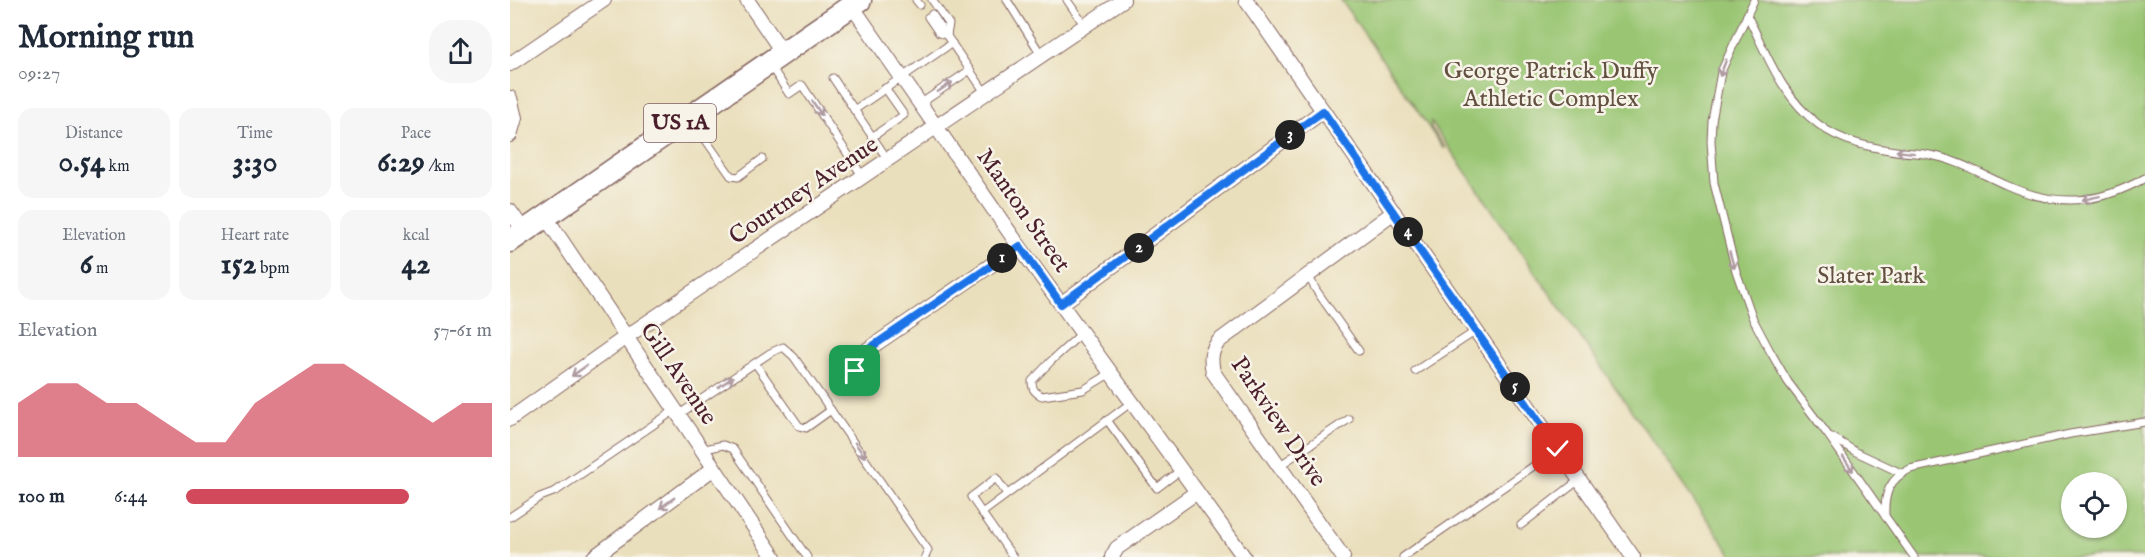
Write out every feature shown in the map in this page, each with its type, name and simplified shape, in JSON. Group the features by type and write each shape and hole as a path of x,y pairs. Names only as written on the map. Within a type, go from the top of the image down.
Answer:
{"main road":[{"name":"US 1A","path":"517,236 856,3"}],"street":[{"path":"510,63 604,0"},
{"path":"747,0 775,58"},
{"name":"Courtney Avenue","path":"510,419 626,337 1124,0"},
{"path":"1246,0 1633,557"},
{"name":"Manton Street","path":"856,3 901,77 1111,374 1244,557"},
{"path":"510,98 515,118 510,135"},
{"path":"1061,304 1323,111"},
{"path":"510,211 517,236"},
{"name":"Parkview Drive","path":"1343,557 1213,372 1210,362 1211,350 1219,340 1394,212"},
{"name":"Gill Avenue","path":"545,216 774,557"},
{"path":"855,371 867,350 1020,246"},
{"path":"594,557 714,468"},
{"path":"1113,557 1117,548 1197,492"}],"lane":[{"path":"932,0 949,24 946,35"},
{"path":"1007,0 1042,56"},
{"path":"1067,0 1085,26"},
{"path":"1754,0 1721,72 1716,93 1712,141 1712,162 1718,200 1736,271 1754,319 1788,382 1914,557"},
{"path":"930,15 986,94"},
{"path":"1747,15 1770,65 1791,98 1819,125 1848,142 1929,154 1951,160 2025,193 2051,200 2080,201 2127,189 2145,178"},
{"path":"854,110 952,44"},
{"path":"775,58 789,94 801,85 863,178"},
{"path":"920,104 970,70"},
{"path":"832,78 889,161"},
{"path":"873,137 904,115 885,88"},
{"path":"689,117 731,176 738,177 762,159"},
{"path":"1308,275 1359,351"},
{"path":"1415,371 1476,331"},
{"path":"1082,333 1038,374 1032,381 1032,388 1042,396 1083,390 1111,374"},
{"path":"510,517 540,497 556,491 676,412 783,347 794,357 928,550 925,557"},
{"path":"755,363 799,426 806,428 831,410"},
{"path":"982,513 1132,402"},
{"path":"1279,466 1349,419"},
{"path":"1107,420 1157,488 1181,470"},
{"path":"1885,518 1887,490 1901,473 1920,466 2058,436 2145,422"},
{"path":"1828,435 1856,452 1901,473"},
{"path":"701,450 723,445 733,449 807,557"},
{"path":"1403,557 1558,449"},
{"path":"1007,494 996,478 970,497 1013,557"},
{"path":"1521,525 1579,480"}],"green space":[{"name":"Slater Park","path":"1341,0 2145,0 2145,557 1733,557 1431,122 1431,128 1445,148"}],"route":[{"path":"855,371 867,350 1020,246 1061,304 1323,111 1558,449"}],"park label":[{"name":"George Patrick Duffy Athletic Complex","path":"1551,85"}]}
